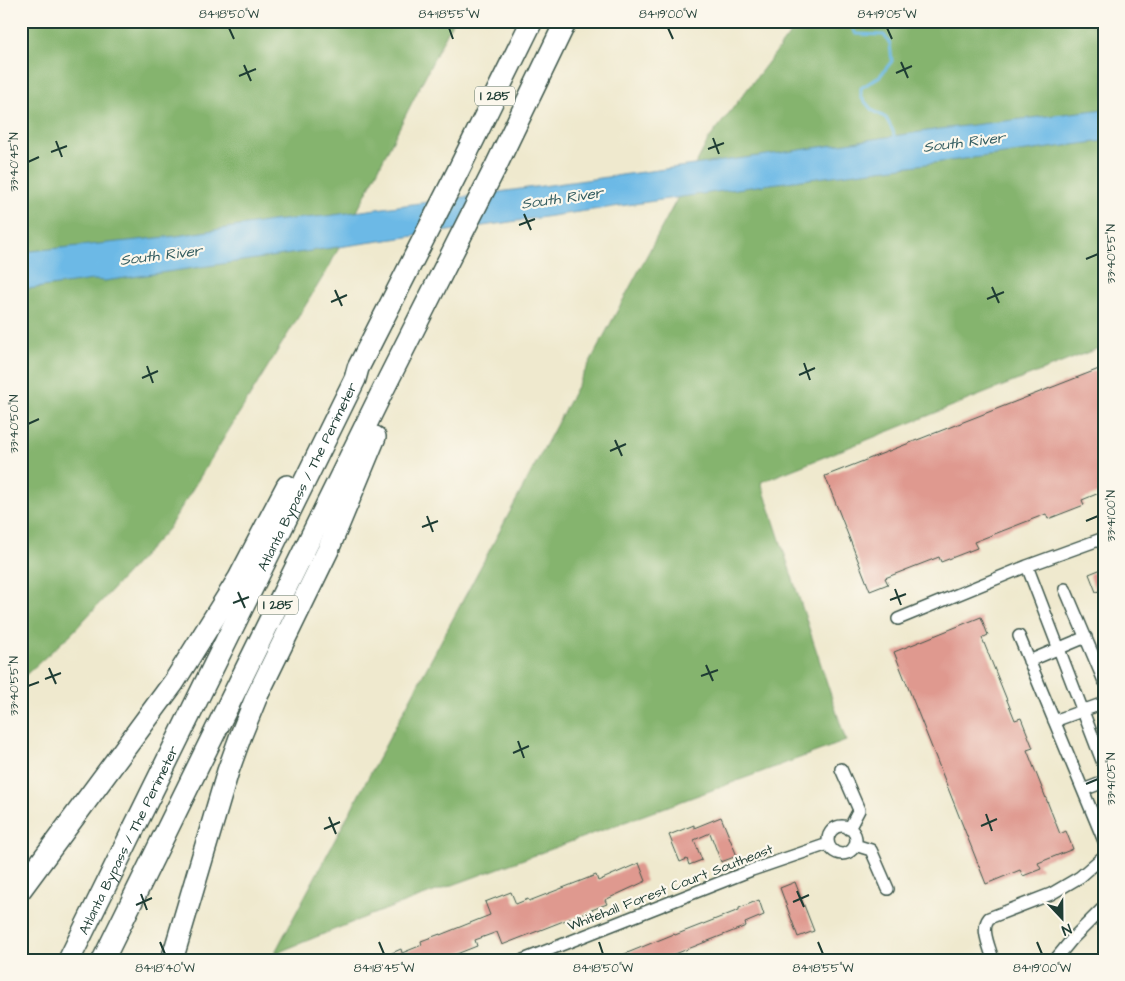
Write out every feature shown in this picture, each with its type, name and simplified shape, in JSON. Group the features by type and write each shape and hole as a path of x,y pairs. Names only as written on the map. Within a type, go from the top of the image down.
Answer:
{"highway":[{"name":"Atlanta Bypass / The Perimeter","path":"69,960 295,502 355,378 358,368 532,21"},
{"name":"I 285","path":"103,960 566,21"},
{"path":"172,960 240,735 328,550 454,250"},
{"path":"21,889 174,682 239,578 314,432 358,368"}],"street":[{"path":"898,619 1027,566 1104,538"},
{"path":"1027,566 1104,766"},
{"path":"1065,589 1104,681"},
{"path":"1019,636 1104,841"},
{"path":"1029,660 1086,637"},
{"path":"1054,721 1104,703"},
{"path":"841,769 859,810 849,828"},
{"path":"1083,790 1104,782"},
{"path":"836,828 849,828 855,836 855,845 850,852 841,854 832,851 828,844 829,834 836,828"},
{"name":"Whitehall Forest Court Southeast","path":"522,960 752,870 828,844"},
{"path":"855,845 871,850 888,889"},
{"path":"994,960 985,930 987,920 1051,894 1080,877 1104,856"},
{"path":"1055,960 1073,938 1104,907"}],"green space":[{"path":"21,21 453,21 329,267 168,529 72,633 21,679"},
{"path":"800,21 1078,21 1104,28 1104,346 761,482 846,741 368,916 274,954 709,139"}],"water":[{"name":"South River","path":"1104,109 1104,141 771,184 105,281 93,280 21,290 21,252 176,236 271,221 326,216 940,129"}],"building":[{"path":"1104,367 1104,491 1082,500 1084,505 1048,519 1046,514 974,542 977,548 941,562 939,557 885,578 888,584 870,591 825,476"},
{"path":"1104,568 1104,589 1096,592 1089,574"},
{"path":"981,617 988,635 982,638 1015,720 1021,718 1033,748 1027,750 1060,834 1066,831 1073,849 1038,863 1041,869 1023,876 1020,870 986,884 894,652"},
{"path":"721,817 737,856 721,862 710,833 694,840 702,860 689,865 687,859 680,862 669,835 694,825 694,828"},
{"path":"639,863 646,881 605,900 607,904 502,945 497,932 475,940 477,946 449,957 450,960 376,960 401,949 402,953 422,945 421,941 490,915 485,902 511,892 516,904 528,899 529,901 596,875 598,881"},
{"path":"795,882 814,931 798,937 780,888"},
{"path":"759,900 764,915 745,923 746,926 660,960 610,960 739,910 739,908"}],"waterway":[{"path":"852,21 852,28 856,34 884,35 890,44 892,61 880,76 861,88 861,97 872,110 886,118 893,131 895,140"}]}
